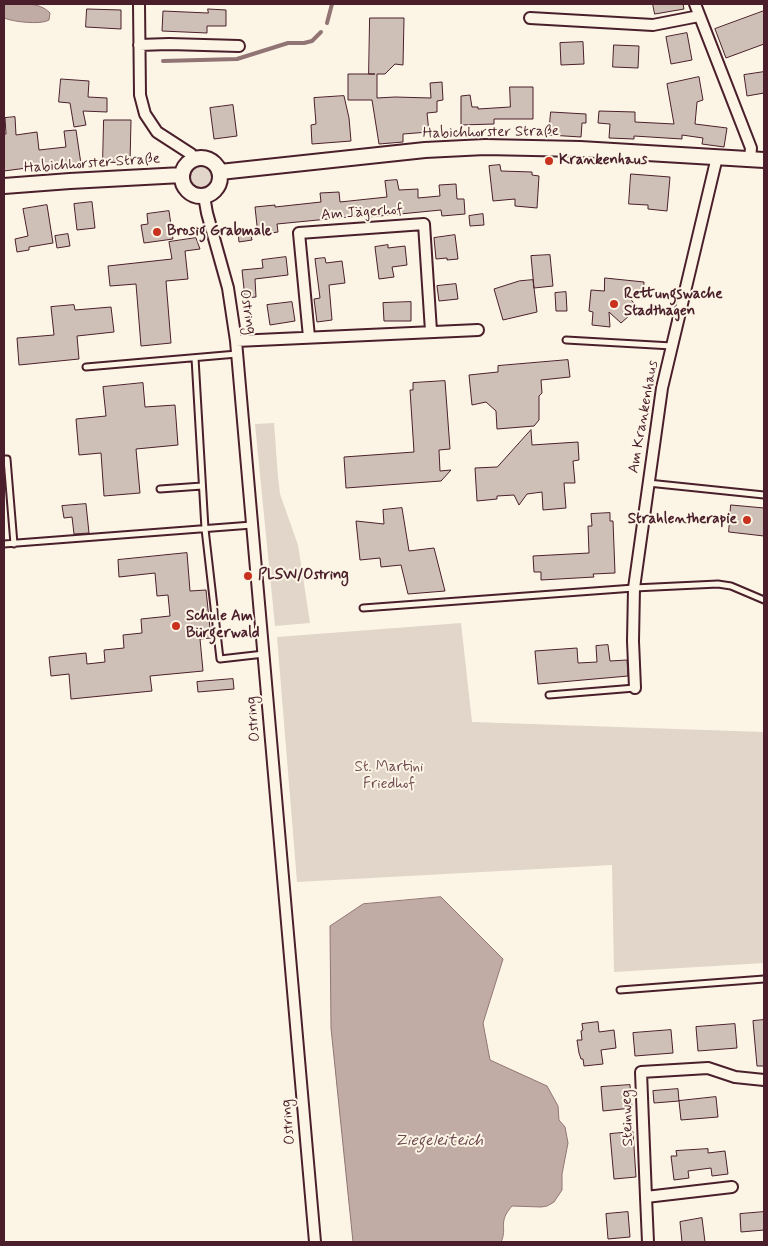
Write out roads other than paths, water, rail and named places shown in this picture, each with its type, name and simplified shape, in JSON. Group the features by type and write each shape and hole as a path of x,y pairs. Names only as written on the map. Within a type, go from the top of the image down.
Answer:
{"main road":[{"name":"Habichhorster Straße","path":"220,172 425,150 484,146 764,160"},
{"path":"194,159 207,158 217,166 220,172 219,185 215,190 204,196"},
{"name":"Habichhorster Straße","path":"194,159 186,166 182,175 184,186 188,191 198,196 204,196"},
{"name":"Habichhorster Straße","path":"4,186 182,175"}],"street":[{"path":"139,4 140,95 145,114 157,132 191,154 194,159"},
{"path":"694,4 751,148 750,159"},
{"path":"530,18 653,25 700,16"},
{"path":"140,45 239,46"},
{"name":"Am Krankenhaus","path":"635,688 633,642 634,588 662,388 679,306 717,157"},
{"name":"Ostring","path":"204,196 228,288 238,354 315,1242"},
{"name":"Am Jägerhof","path":"309,337 299,233 424,224 431,331"},
{"path":"236,341 478,330"},
{"name":"Steinweg","path":"646,1197 641,1072 708,1068 735,1077 764,1080"},
{"path":"648,1242 646,1197 732,1187"}],"lane":[{"path":"566,340 672,346"},
{"path":"86,367 238,354"},
{"path":"195,358 205,529 220,659 264,654"},
{"path":"4,460 7,459 14,544"},
{"path":"648,483 764,495"},
{"path":"160,489 202,486"},
{"path":"4,544 253,525"},
{"path":"364,608 634,588 718,584 731,586 764,600"},
{"path":"549,695 635,688"},
{"path":"620,990 764,979"}],"water":[{"path":"4,4 35,5 50,13 49,20 45,22 27,22 4,18"},
{"name":"Ziegeleiteich","path":"441,897 503,959 483,1023 490,1060 547,1086 558,1106 559,1120 565,1127 568,1143 562,1174 562,1190 554,1202 547,1206 512,1206 505,1217 501,1242 353,1242 331,1028 330,926 363,904"}],"waterway":[{"path":"327,23 332,4"},
{"path":"163,61 237,59 288,43 312,41 321,32"}],"place":[{"name":"Krankenhaus","path":"549,161"},
{"name":"Brosig Grabmale","path":"157,232"},
{"name":"Rettungswache Stadthagen","path":"614,304"},
{"name":"Strahlentherapie","path":"747,520"},
{"name":"PLSW/Ostring","path":"248,576"},
{"name":"Schule Am Bürgerwald","path":"176,626"}],"park label":[{"name":"St. Martini Friedhof","path":"389,776"}]}
